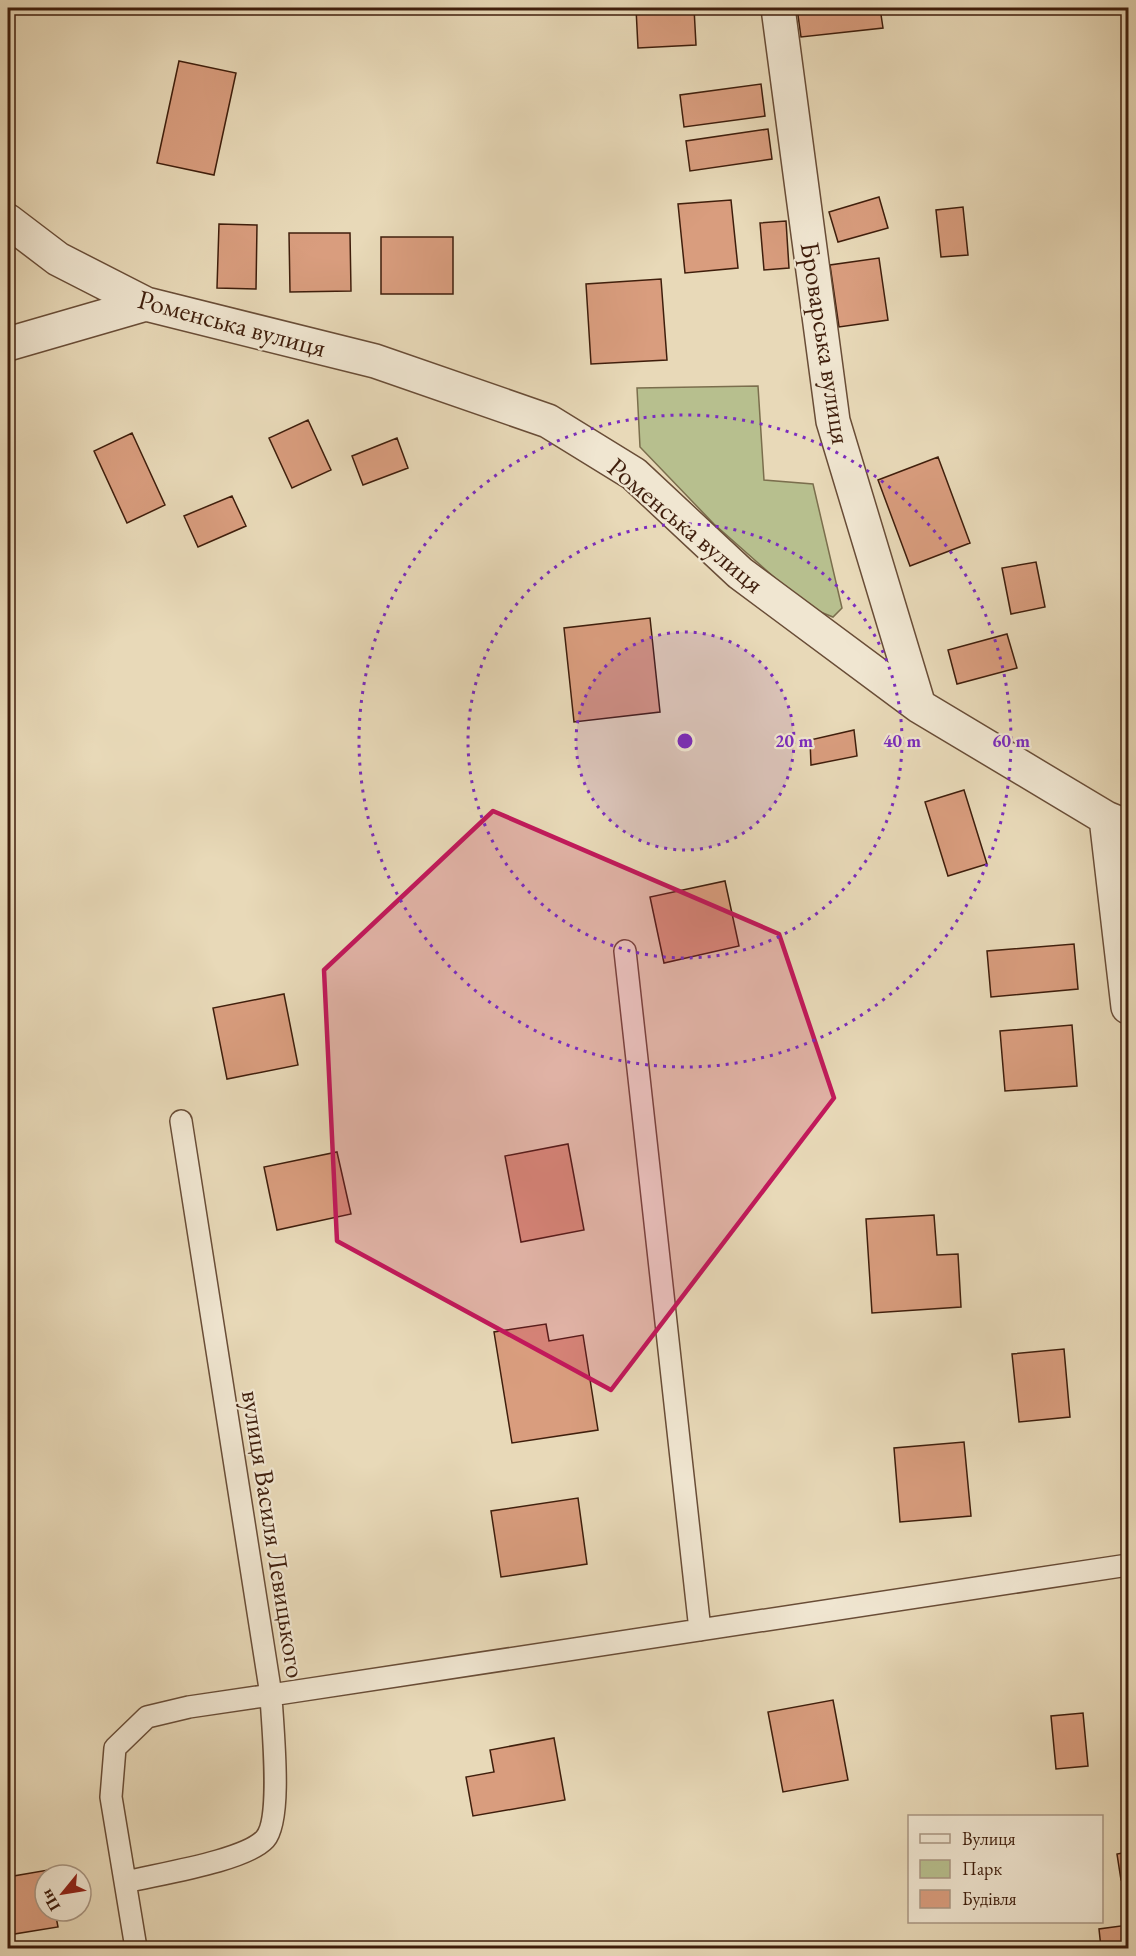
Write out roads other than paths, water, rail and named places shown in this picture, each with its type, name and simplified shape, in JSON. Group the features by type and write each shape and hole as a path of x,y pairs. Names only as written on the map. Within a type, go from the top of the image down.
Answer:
{"street":[{"name":"Броварська вулиця","path":"778,8 833,422 919,706"},
{"name":"Роменська вулиця","path":"8,223 58,259 146,304 375,361 548,421 634,474 740,573 919,706 1117,823"},
{"path":"8,344 146,304"},
{"path":"1117,823 1128,1007"}],"lane":[{"path":"625,951 700,1630"},
{"name":"вулиця Василя Левицького","path":"136,1948 111,1797 115,1748 147,1717 271,1695 181,1121"},
{"path":"126,1882 236,1856 266,1839 276,1813 271,1695 1128,1565"}]}
